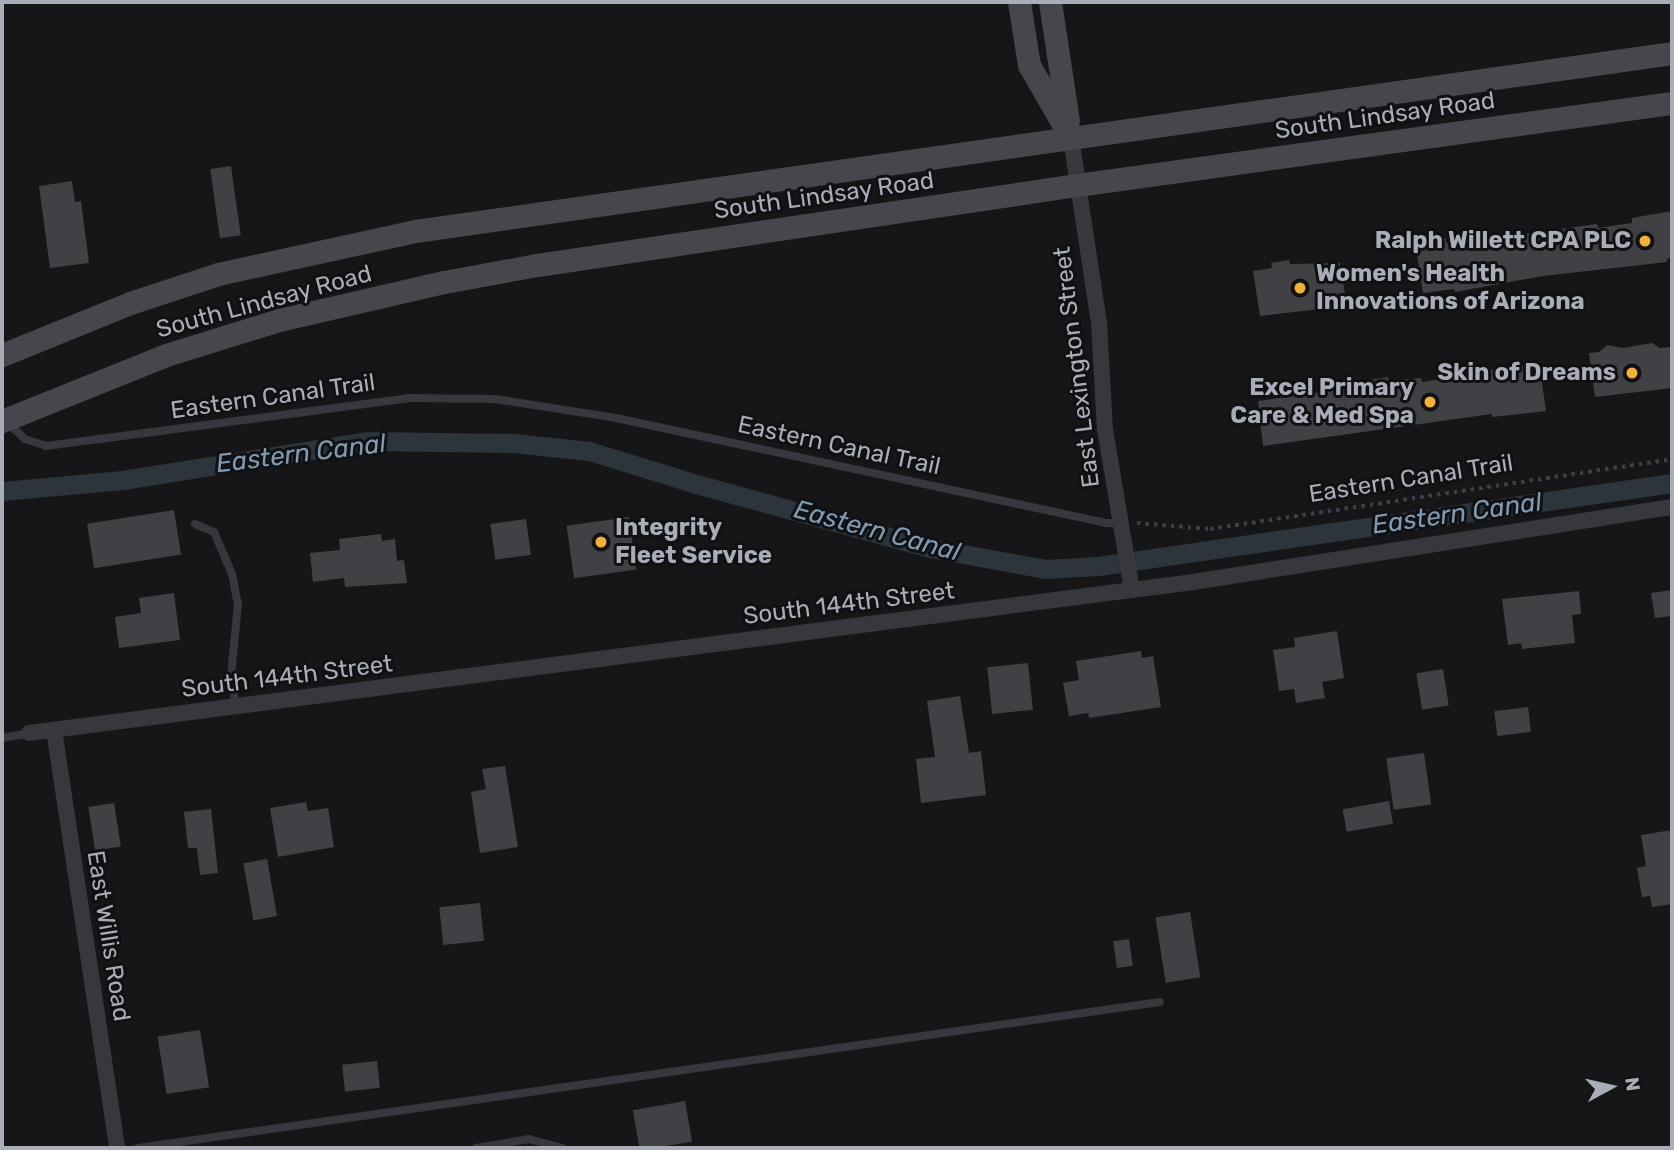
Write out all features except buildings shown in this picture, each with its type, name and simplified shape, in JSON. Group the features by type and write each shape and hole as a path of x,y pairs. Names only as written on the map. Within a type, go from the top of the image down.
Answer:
{"main road":[{"path":"1018,2 1029,65 1071,138"},
{"path":"1050,2 1071,138"},
{"name":"South Lindsay Road","path":"2,355 130,303 218,274 415,231 1672,52"},
{"name":"South Lindsay Road","path":"6,419 166,355 279,320 444,282 537,265 1077,185 1672,103"}],"street":[{"name":"East Lexington Street","path":"1071,138 1099,323 1105,429 1130,583"},
{"name":"South 144th Street","path":"29,733 236,707 1672,507"},
{"name":"East Willis Road","path":"54,730 117,1148"}],"lane":[{"name":"Eastern Canal Trail","path":"6,419 25,439 46,446 409,398 505,400 616,418 1092,520 1121,529"},
{"path":"195,524 214,532 232,574 238,604 231,676 236,707"},
{"path":"2,738 29,733"},
{"path":"138,1148 1160,1002"},
{"path":"476,1148 529,1139 562,1148"}],"path":[{"name":"Eastern Canal Trail","path":"1121,529 1210,529 1672,459"}],"waterway":[{"name":"Eastern Canal","path":"2,491 122,480 369,441 514,443 589,451 696,484 930,548 1045,569 1098,566 1672,483"}],"place":[{"name":"Ralph Willett CPA PLC","path":"1645,241"},
{"name":"Women's Health Innovations of Arizona","path":"1300,288"},
{"name":"Skin of Dreams","path":"1632,373"},
{"name":"Excel Primary Care & Med Spa","path":"1430,402"},
{"name":"Integrity Fleet Service","path":"601,542"}]}
